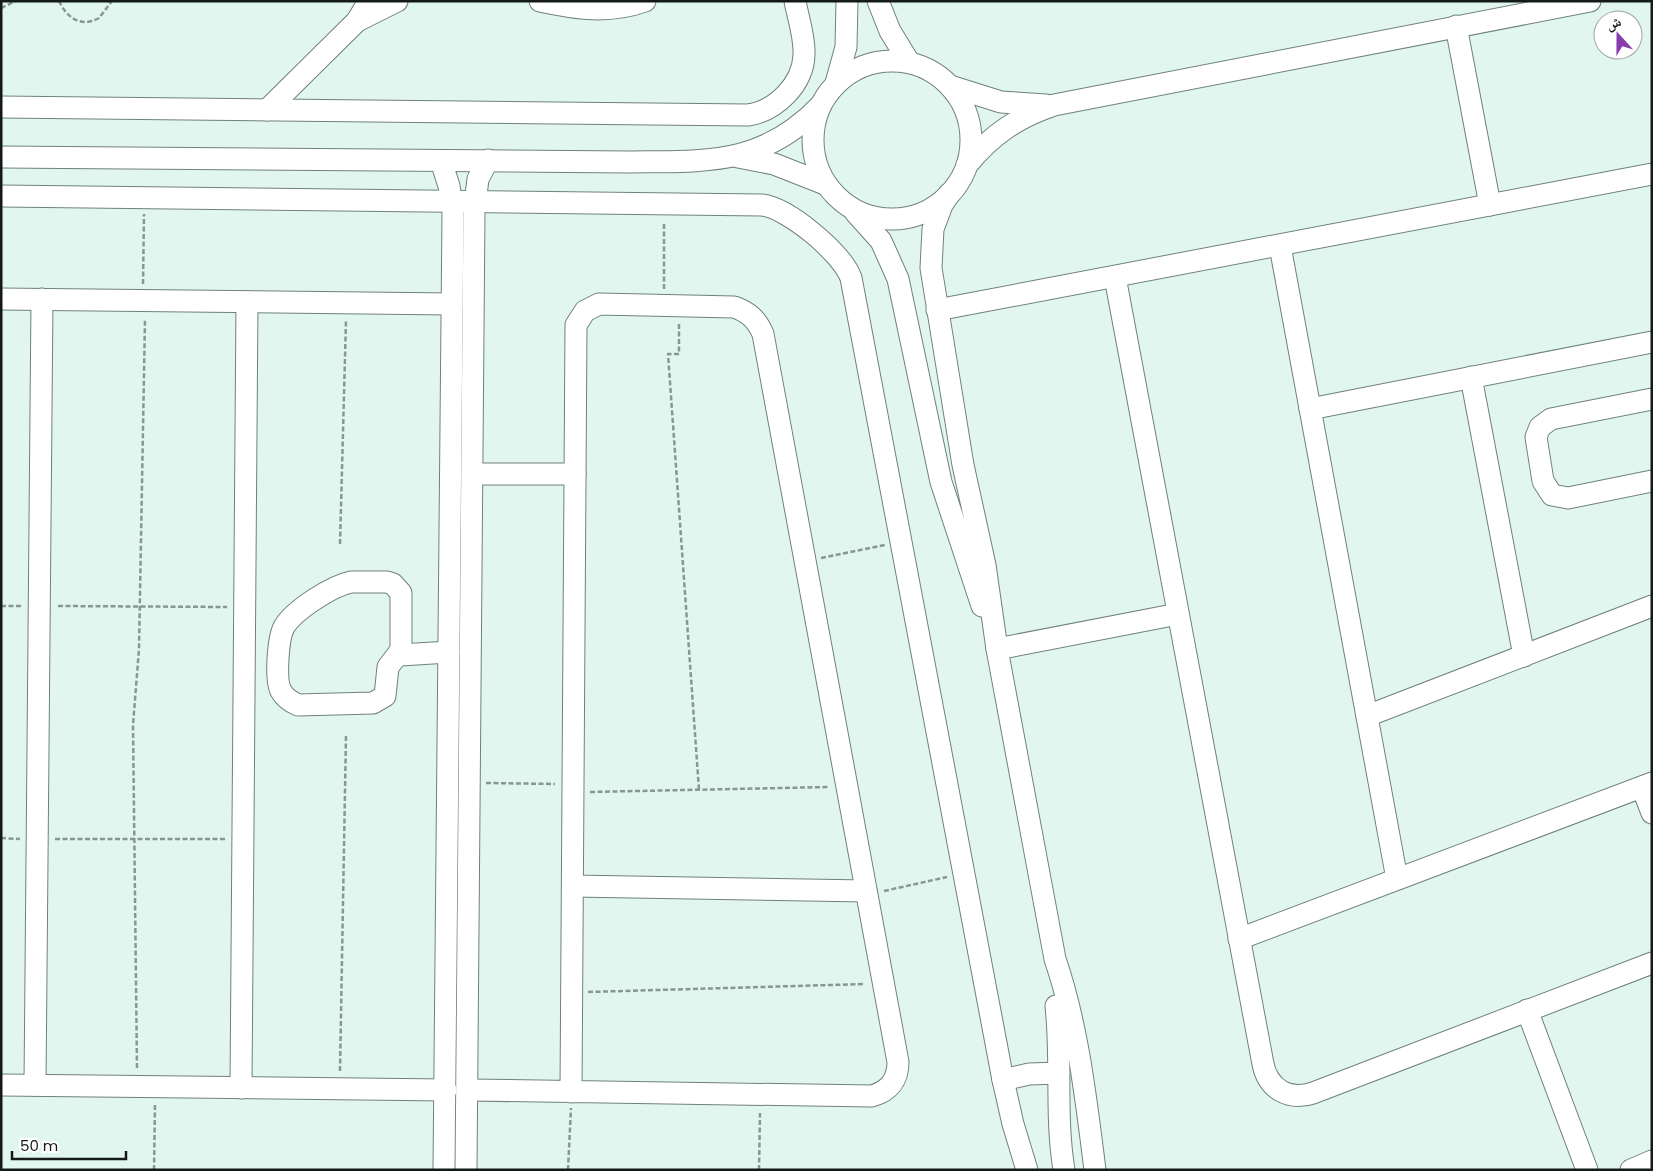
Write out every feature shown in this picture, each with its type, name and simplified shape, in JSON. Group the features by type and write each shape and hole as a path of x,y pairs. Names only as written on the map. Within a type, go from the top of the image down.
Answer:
{"street":[{"path":"266,110 357,21 369,1"},
{"path":"357,21 397,1"},
{"path":"540,1 597,11 624,8 645,1"},
{"path":"1,107 756,114 780,101 796,80 802,65 804,49 795,1"},
{"path":"836,83 846,47 847,1"},
{"path":"878,1 890,31 910,62"},
{"path":"1095,1170 1071,1018 1055,959 997,649 990,592 963,465 931,268 931,242 937,217 967,165 980,148 1014,122 1054,105 1456,26 1497,10 1590,1"},
{"path":"1456,26 1490,205"},
{"path":"737,157 774,142 791,132 820,106 836,83 852,71 870,64 890,61 910,62 932,71 950,86 962,103 970,123 971,144 967,165"},
{"path":"950,86 1001,102 1054,105"},
{"path":"820,106 813,125 812,146 816,166 825,184 853,210 881,241 898,279 941,482 997,649"},
{"path":"1,157 665,162 737,157 782,167 825,184"},
{"path":"466,1170 474,200 478,179 488,160"},
{"path":"440,161 452,201 444,1170"},
{"path":"938,310 1652,174"},
{"path":"853,210 872,217 893,219 914,216 933,208 950,194"},
{"path":"1,196 474,200 770,206 784,212 843,262 851,278 1003,1080 1013,1124 1027,1170"},
{"path":"1280,246 1397,879"},
{"path":"1115,277 1239,939 1265,1071 1272,1084 1291,1095 1313,1093 1652,963"},
{"path":"1,299 452,304"},
{"path":"34,1085 42,299"},
{"path":"240,1088 247,302"},
{"path":"468,1090 571,1092 865,1096 878,1094 894,1081 898,1068 884,984 764,334 749,314 734,307 599,304 584,311 580,317 576,333 571,1092"},
{"path":"1310,409 1652,342"},
{"path":"1471,377 1524,656"},
{"path":"1652,399 1550,419 1540,427 1536,437 1545,486 1557,498 1568,498 1652,482"},
{"path":"472,474 575,474"},
{"path":"400,654 402,598 397,588 387,582 344,584 332,589 296,614 284,627 280,640 278,682 285,697 298,705 378,702 386,692 388,667 400,654 449,652"},
{"path":"1367,716 1652,606"},
{"path":"997,649 1178,614"},
{"path":"1239,939 1647,785 1652,813"},
{"path":"572,886 867,892"},
{"path":"1055,959 1054,989 1059,1073 1058,1127 1064,1170"},
{"path":"1527,1010 1587,1170"},
{"path":"1003,1080 1030,1074 1059,1073"},
{"path":"1,1085 446,1090"},
{"path":"1631,1170 1652,1161"}],"path":[{"path":"1,8 16,1"},
{"path":"59,1 69,16 80,22 99,18 112,1"},
{"path":"138,1086 133,725 138,671 140,606 145,301 143,284 144,198"},
{"path":"664,203 664,321 679,323 679,354 668,354 699,790"},
{"path":"340,544 346,303"},
{"path":"805,561 901,542"},
{"path":"1,606 245,608"},
{"path":"339,1089 346,735"},
{"path":"469,783 573,788 699,790 847,786"},
{"path":"1,838 243,839"},
{"path":"867,892 964,874"},
{"path":"572,993 884,984"},
{"path":"568,1170 571,1092"},
{"path":"154,1170 155,1099"},
{"path":"759,1170 760,1108"}]}
